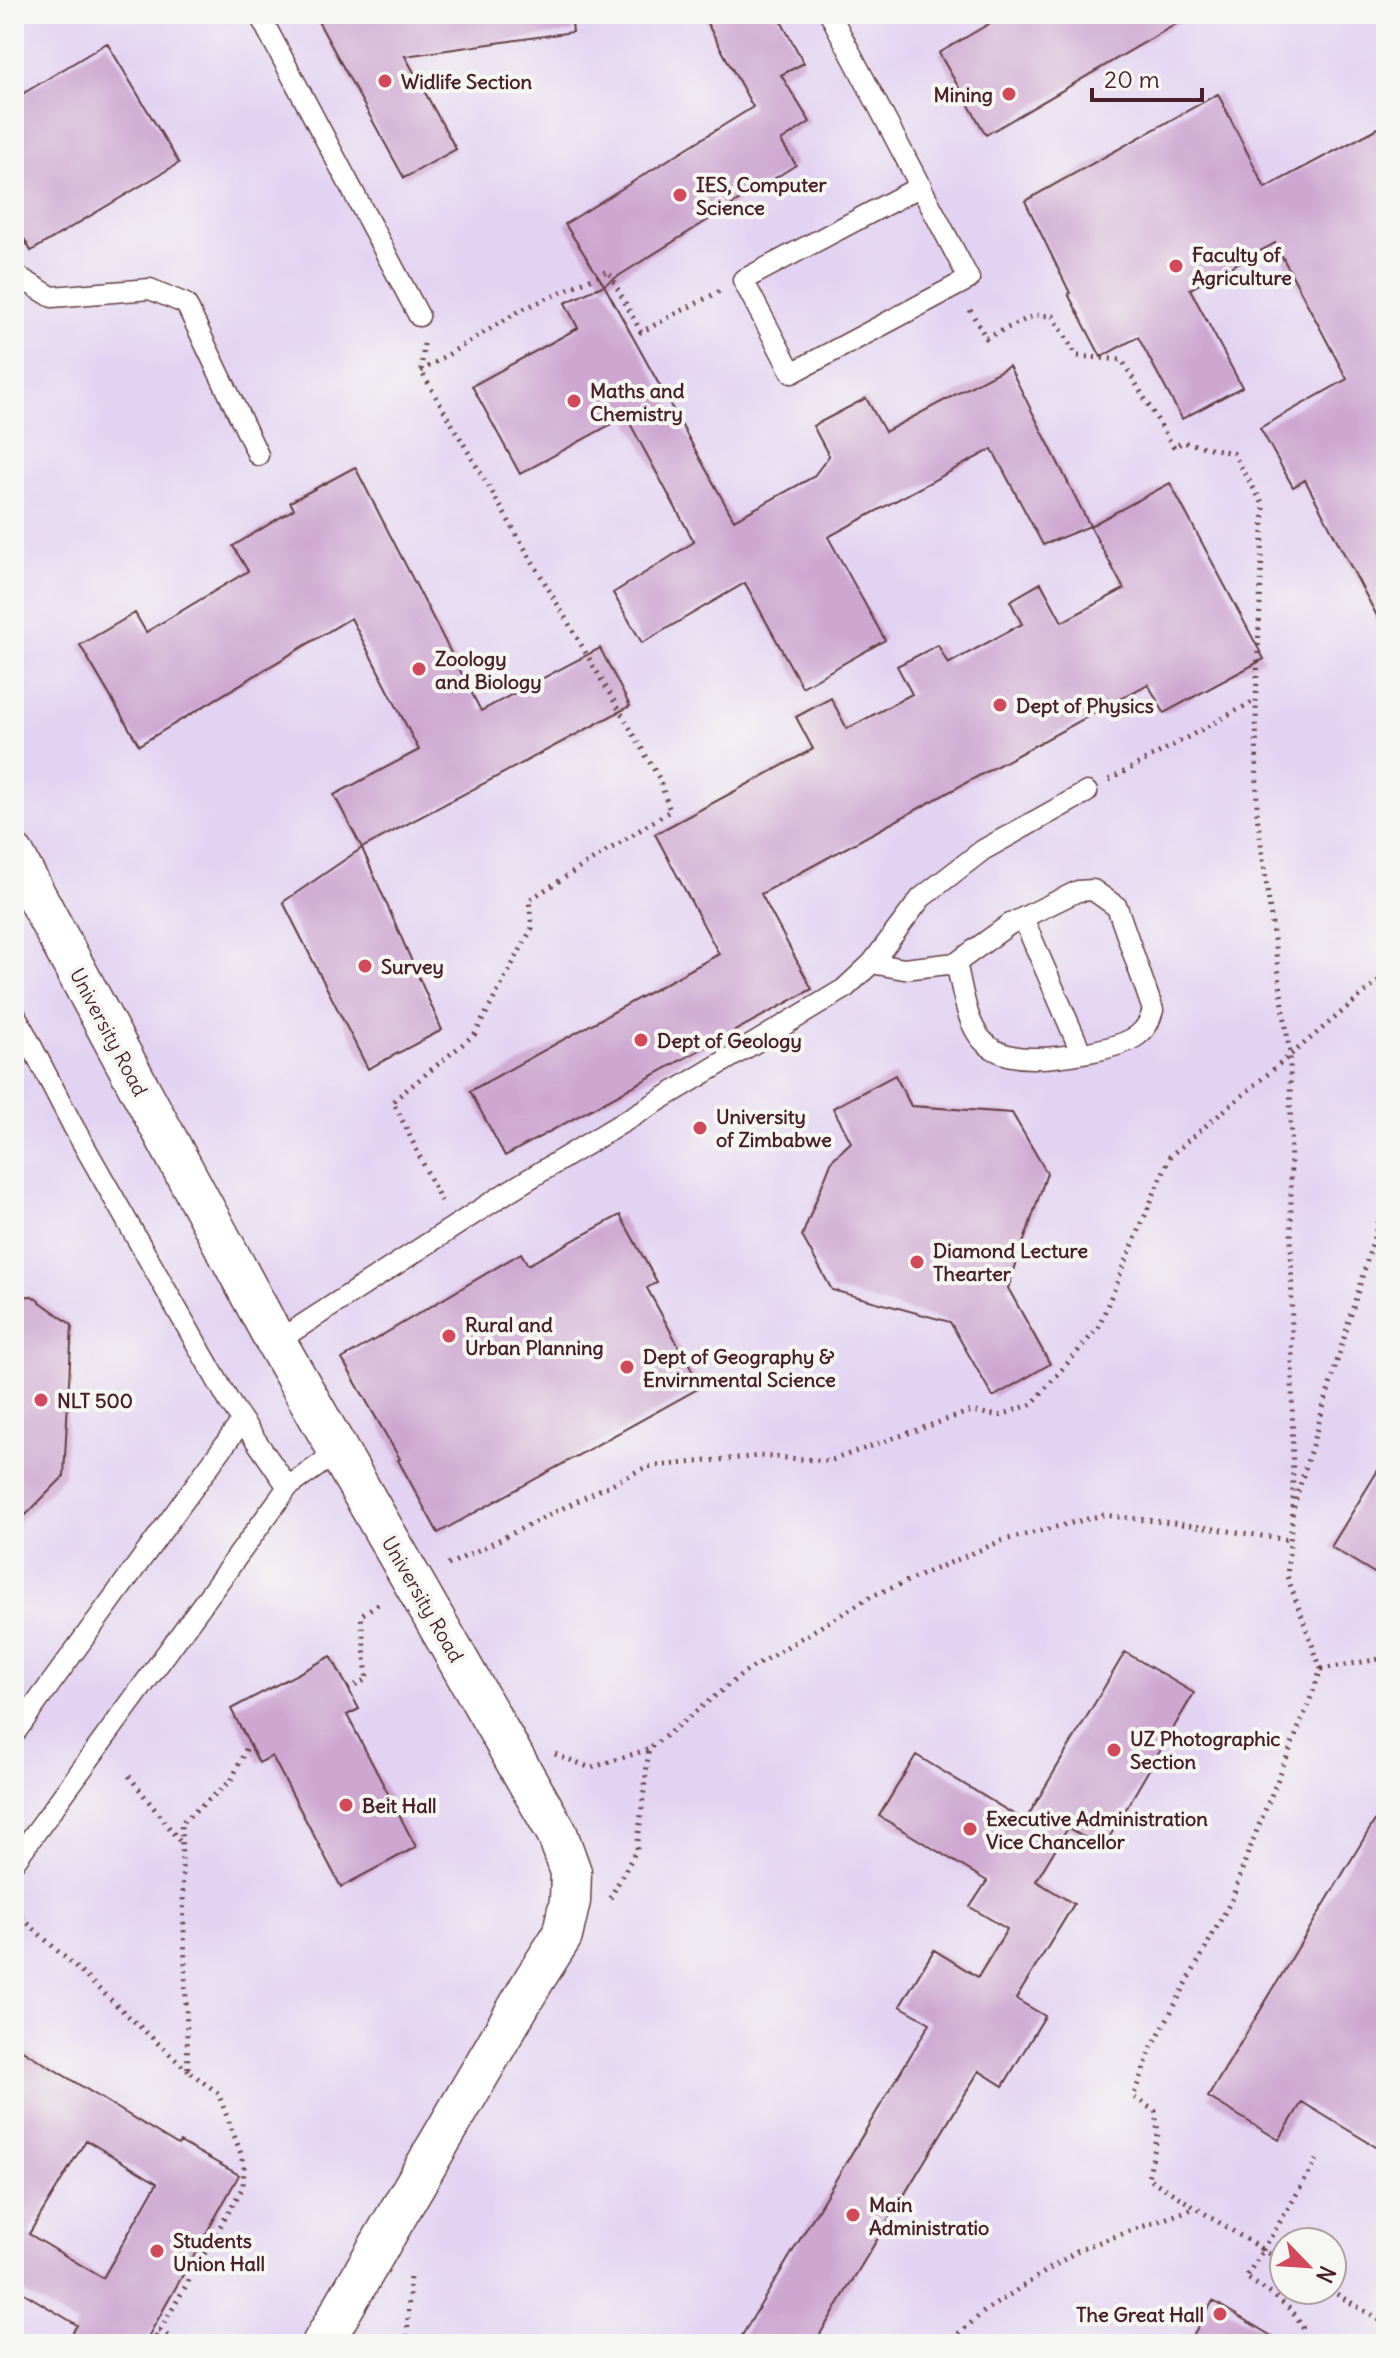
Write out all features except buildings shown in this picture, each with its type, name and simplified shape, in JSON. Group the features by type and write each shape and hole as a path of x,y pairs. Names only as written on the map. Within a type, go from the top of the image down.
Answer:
{"street":[{"name":"University Road","path":"14,855 23,893 557,1833 571,1872 570,1901 562,1936 322,2344"}],"lane":[{"path":"259,14 419,316"},
{"path":"830,14 921,186 969,279 792,373 743,280 921,186"},
{"path":"14,274 52,297 150,289 186,304 258,455"},
{"path":"276,1342 509,1191 844,989 872,963 921,898 983,850 1087,792"},
{"path":"872,963 904,969 956,963 1010,924 1078,891 1093,890 1117,907 1153,1010 1149,1023 1137,1036 1112,1047 1031,1058 1006,1055 990,1047 980,1037 972,1021 956,963"},
{"path":"1023,918 1081,1052"},
{"path":"14,1012 73,1126 242,1421 288,1487"},
{"path":"14,1734 242,1421"},
{"path":"14,1862 288,1487 339,1451"}],"path":[{"path":"421,371 521,310 608,271 641,332 743,280"},
{"path":"957,286 986,338 1035,315 1053,316 1077,356 1122,360 1174,448 1182,442 1233,453 1264,506 1256,700 1257,815 1290,1056 1293,1509 1287,1576 1321,1669 1232,1899 1152,2047 1133,2097 1155,2111 1158,2134 1148,2178 1268,2253"},
{"path":"419,316 425,337 421,371 659,778 670,811 529,900 532,928 475,1034 393,1101 453,1227"},
{"path":"1087,792 1256,700"},
{"path":"348,1689 367,1679 361,1615 413,1582 646,1467 759,1456 829,1461 971,1411 999,1416 1032,1404 1098,1328 1170,1156 1386,975"},
{"path":"1293,1509 1386,1197"},
{"path":"499,1732 591,1768 649,1749 745,1672 870,1597 1001,1541 1103,1515 1290,1540"},
{"path":"1321,1669 1386,1658"},
{"path":"188,2071 181,1823 231,1781 249,1743"},
{"path":"637,1849 649,1749"},
{"path":"129,1776 181,1843"},
{"path":"22,1918 188,2071 218,2093 237,2139 244,2168 243,2187 152,2344"},
{"path":"1305,2344 1305,2336 1295,2313 1246,2277 1317,2160"},
{"path":"946,2344 985,2311 1080,2249 1195,2207"},
{"path":"407,2344 411,2265"},
{"path":"1348,2301 1386,2324"},
{"path":"159,2331 182,2344"}],"shaded area":[{"name":"University of Zimbabwe","path":"14,14 1386,14 1386,2344 14,2344"}],"place":[{"name":"Widlife Section","path":"385,81"},
{"name":"Mining","path":"1009,94"},
{"name":"IES, Computer Science","path":"680,195"},
{"name":"Faculty of Agriculture","path":"1176,266"},
{"name":"Maths and Chemistry","path":"574,401"},
{"name":"Zoology and Biology","path":"419,669"},
{"name":"Dept of Physics","path":"1000,705"},
{"name":"Survey","path":"365,966"},
{"name":"Dept of Geology","path":"641,1040"},
{"name":"University of Zimbabwe","path":"700,1128"},
{"name":"Diamond Lecture Thearter","path":"917,1262"},
{"name":"Rural and Urban Planning","path":"449,1336"},
{"name":"Dept of Geography & Envirnmental Science","path":"627,1367"},
{"name":"NLT 500","path":"41,1400"},
{"name":"UZ Photographic Section","path":"1114,1750"},
{"name":"Beit Hall","path":"346,1805"},
{"name":"Executive Administration Vice Chancellor","path":"970,1829"},
{"name":"Main Administratio","path":"853,2215"},
{"name":"Students Union Hall","path":"157,2251"},
{"name":"The Great Hall","path":"1220,2314"}]}
